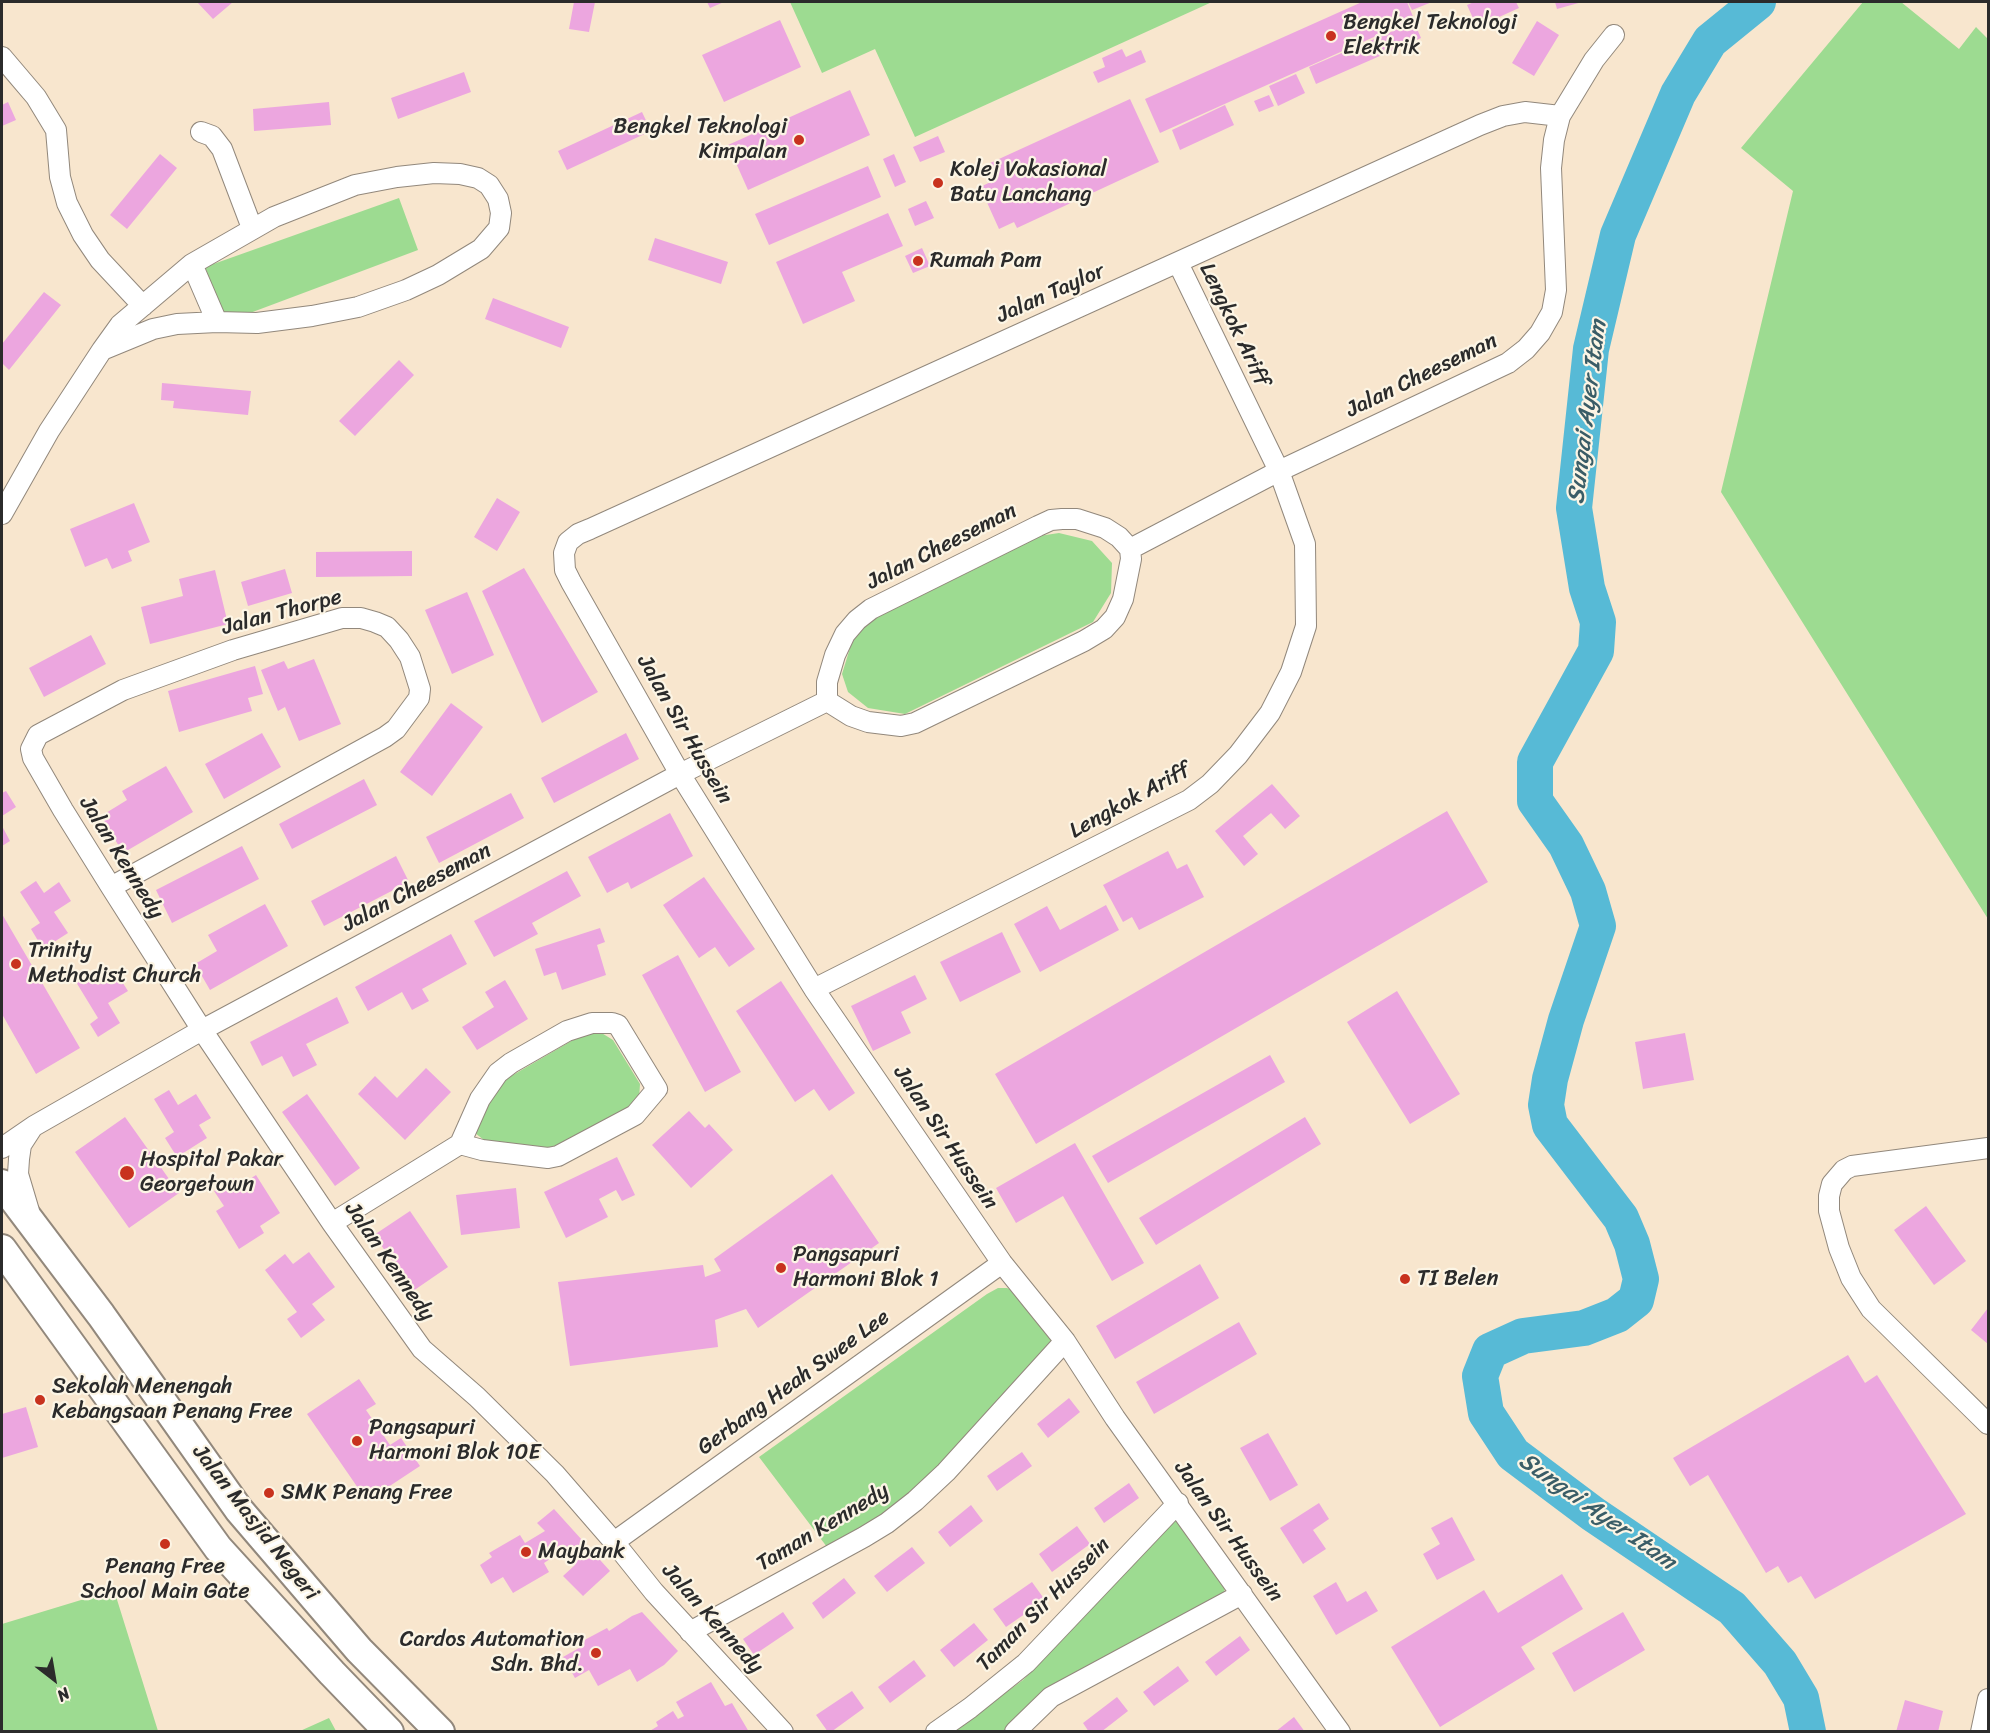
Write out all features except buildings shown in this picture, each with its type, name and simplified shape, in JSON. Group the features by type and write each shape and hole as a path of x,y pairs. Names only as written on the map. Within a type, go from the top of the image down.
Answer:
{"highway":[{"name":"Jalan Masjid Negeri","path":"2,1184 101,1315 239,1510 359,1650 440,1731"},
{"name":"Jalan Masjid Negeri","path":"2,1249 218,1548 332,1674 389,1731"}],"street":[{"name":"Jalan Cheeseman","path":"2,1148 33,1126 202,1030 680,774 827,701 831,668 844,634 857,620 882,604 1052,519 1077,519 1093,524 1119,537 1130,549 1279,471 1508,363 1526,349 1540,333 1552,312 1557,290 1551,168 1560,116 1594,60 1614,35"},
{"path":"2,57 36,97 56,130 60,177 67,203 83,235 100,260 143,306"},
{"name":"Jalan Taylor","path":"568,542 590,528 1480,125 1503,116 1525,112 1560,116"},
{"path":"201,132 212,136 222,148 252,228"},
{"path":"2,514 49,431 102,350 120,325 192,264 274,217 355,185 434,173 460,174 478,178 489,185 498,199 501,213 499,228 481,249 438,275 406,290 358,307 312,316 257,322 177,324 153,329 102,350"},
{"name":"Lengkok Ariff","path":"814,989 1189,800 1210,784 1238,755 1270,713 1291,672 1306,626 1305,544 1279,471 1178,263"},
{"path":"192,264 217,322"},
{"name":"Jalan Sir Hussein","path":"568,542 564,553 565,570 680,774 814,989 1002,1263 1065,1341 1115,1418 1340,1731"},
{"path":"827,701 851,716 868,722 908,725 931,717 1084,641 1104,629 1115,617 1123,599 1131,559 1130,549"},
{"name":"Jalan Thorpe","path":"33,758 31,749 38,735 123,690 233,650 342,618 361,618 387,627 410,657 420,689 418,698 403,722 390,733 111,886"},
{"name":"Jalan Kennedy","path":"33,758 202,1030 332,1223 422,1349 477,1397 530,1450 614,1542 690,1632 783,1731"},
{"path":"332,1223 460,1144 480,1099 498,1073 567,1031 586,1025 612,1023 618,1025 657,1089 635,1115 558,1156 548,1158 482,1150 460,1144"},
{"path":"33,1126 21,1145 18,1174 35,1228"},
{"path":"1989,1148 1852,1166 1844,1170 1832,1184 1829,1211 1839,1248 1851,1278 1871,1309 1989,1424"},
{"name":"Gerbang Heah Swee Lee","path":"614,1542 1002,1263"},
{"name":"Taman Kennedy","path":"690,1632 864,1537 915,1501 946,1472 1065,1341"},
{"name":"Taman Sir Hussein","path":"936,1731 970,1708 1026,1663 1178,1503"},
{"path":"1015,1731 1051,1697 1242,1594"},
{"path":"1981,1731 1988,1707"}],"green space":[{"path":"790,2 1212,2 915,137 875,49 822,73"},
{"path":"1863,2 1901,2 1959,49 1976,27 1988,39 1988,919 1721,492 1793,191 1741,148"},
{"path":"399,198 418,250 242,316 222,312 205,267"},
{"path":"1059,533 1092,541 1112,563 1111,593 1093,622 905,714 868,708 848,692 842,674 854,635 870,620 1039,536"},
{"path":"600,1032 613,1040 640,1084 639,1099 626,1110 574,1138 549,1148 525,1148 484,1140 475,1133 484,1105 501,1082 585,1033"},
{"path":"998,1288 1011,1290 1052,1335 1052,1342 918,1488 881,1518 827,1547 759,1457"},
{"path":"1175,1520 1180,1520 1225,1587 1224,1593 1045,1691 1034,1699 1005,1731 951,1732 1023,1680"},
{"path":"114,1590 158,1731 2,1731 2,1624"},
{"path":"329,1718 336,1731 300,1731"}],"waterway":[{"name":"Sungai Ayer Itam","path":"1758,2 1710,41 1678,94 1618,235 1591,349 1574,508 1587,588 1598,622 1596,651 1535,762 1535,801 1566,845 1588,891 1598,926 1566,1020 1550,1079 1546,1105 1550,1125 1621,1218 1632,1244 1641,1279 1636,1300 1617,1315 1584,1328 1523,1336 1490,1351 1480,1376 1486,1413 1513,1454 1593,1514 1732,1608 1780,1663 1801,1698 1808,1732"}],"place":[{"name":"Bengkel Teknologi Elektrik","path":"1331,36"},
{"name":"Bengkel Teknologi Kimpalan","path":"799,140"},
{"name":"Kolej Vokasional Batu Lanchang","path":"938,183"},
{"name":"Rumah Pam","path":"918,261"},
{"name":"Trinity Methodist Church","path":"16,964"},
{"name":"Hospital Pakar Georgetown","path":"127,1173"},
{"name":"Pangsapuri Harmoni Blok 1","path":"781,1268"},
{"name":"TI Belen","path":"1405,1279"},
{"name":"Sekolah Menengah Kebangsaan Penang Free","path":"40,1400"},
{"name":"Pangsapuri Harmoni Blok 10E","path":"357,1441"},
{"name":"SMK Penang Free","path":"269,1493"},
{"name":"Penang Free School Main Gate","path":"165,1544"},
{"name":"Maybank","path":"526,1552"},
{"name":"Cardos Automation Sdn. Bhd.","path":"596,1653"}]}
